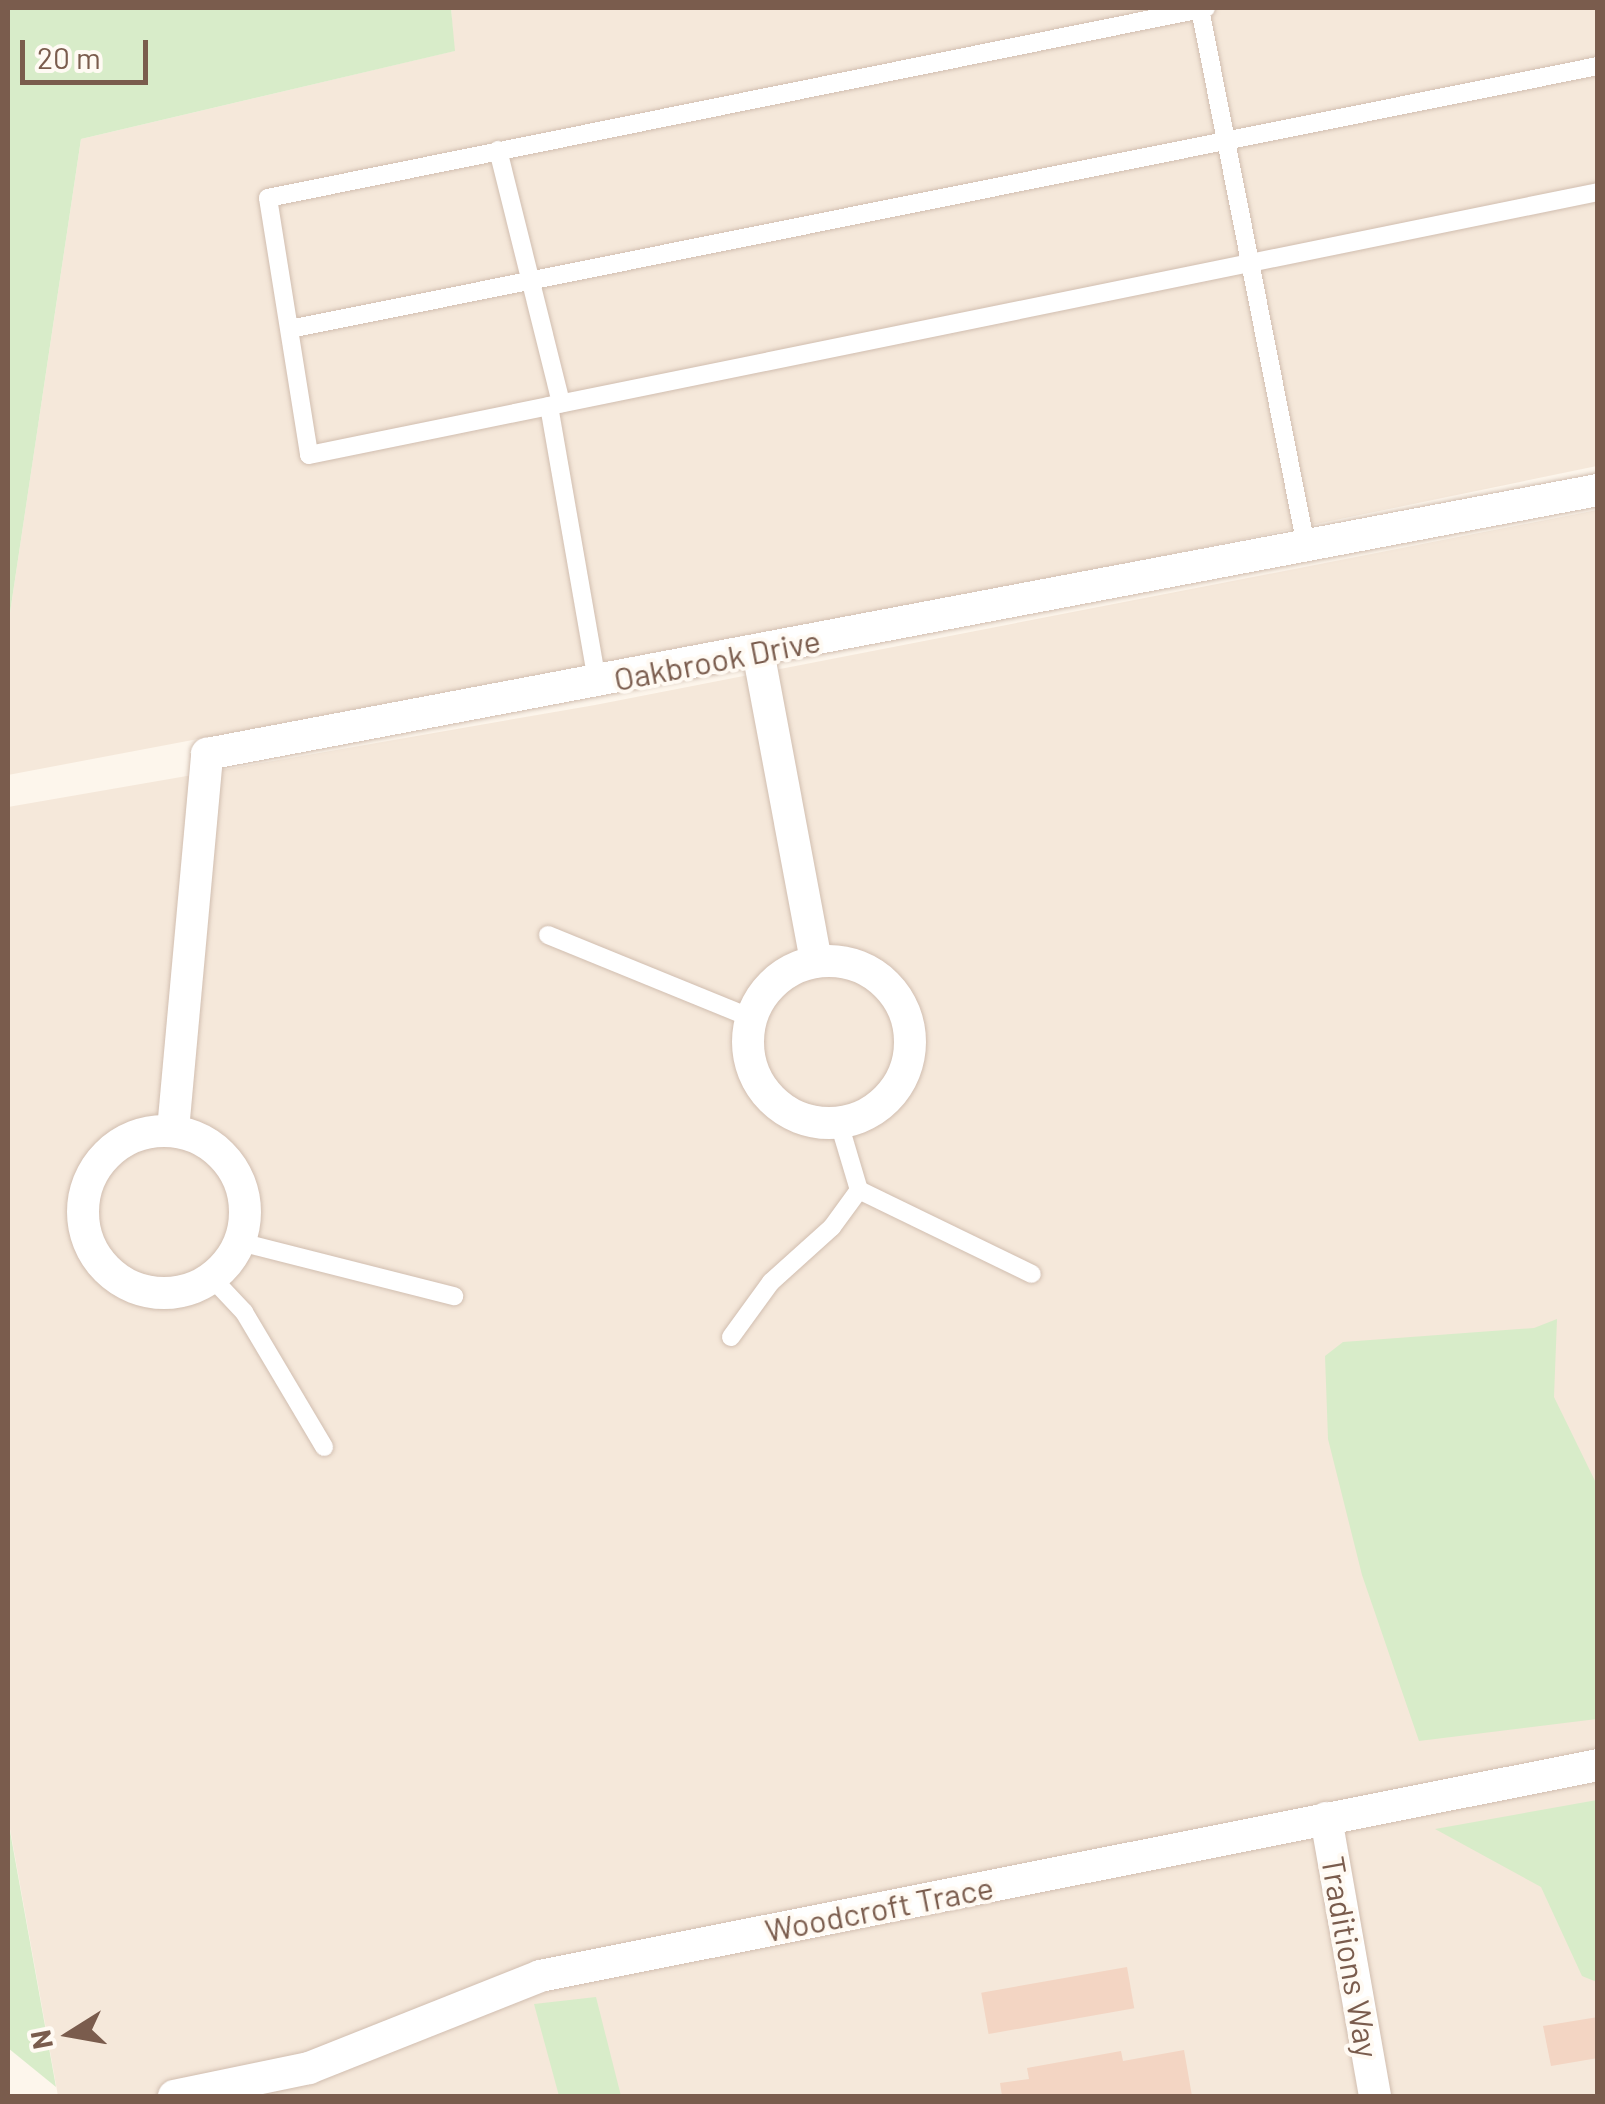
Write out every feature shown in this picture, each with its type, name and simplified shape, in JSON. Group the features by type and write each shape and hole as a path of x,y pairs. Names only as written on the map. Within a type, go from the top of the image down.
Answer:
{"street":[{"name":"Oakbrook Drive","path":"174,1130 208,754 1598,490"},
{"path":"758,652 816,961"},
{"path":"816,961 854,965 887,985 910,1030 901,1081 864,1116 839,1124 799,1118 766,1095 748,1045 751,1018 775,980 816,961"},
{"path":"174,1130 218,1151 233,1170 246,1217 240,1242 212,1278 162,1294 136,1289 96,1256 86,1233 86,1193 102,1158 135,1136 174,1130"},
{"name":"Woodcroft Trace","path":"174,2096 309,2068 540,1976 1598,1766"},
{"name":"Traditions Way","path":"1326,1818 1376,2096"}],"lane":[{"path":"1306,546 1252,262 1222,142 1203,8 268,198 309,455 1252,262 1598,192"},
{"path":"290,330 1598,66"},
{"path":"498,150 532,281 597,681"},
{"path":"548,935 751,1018"},
{"path":"839,1124 859,1190 1032,1274"},
{"path":"731,1337 771,1282 832,1227 859,1190"},
{"path":"240,1242 454,1296"},
{"path":"212,1278 244,1312 324,1447"}],"shaded area":[{"path":"451,8 1597,8 1597,466 1152,558 8,775 8,626 81,139 454,51"},
{"path":"1597,510 1597,2096 58,2096 8,1818 8,807 595,705"}],"green space":[{"path":"8,8 451,8 455,51 81,139 8,626"},
{"path":"1557,1319 1554,1397 1597,1485 1597,1719 1419,1741 1362,1575 1328,1439 1325,1356 1343,1342 1534,1328"},
{"path":"1598,1800 1597,1982 1582,1976 1541,1887 1435,1829"},
{"path":"8,1820 56,2087 8,2048"},
{"path":"596,1997 621,2096 559,2096 534,2004"}],"building":[{"path":"1127,1967 1134,2008 989,2034 981,1993"},
{"path":"1598,2017 1598,2058 1551,2066 1543,2026"},
{"path":"1184,2050 1192,2096 1002,2096 1000,2083 1029,2079 1027,2068 1121,2051 1123,2061"}]}
